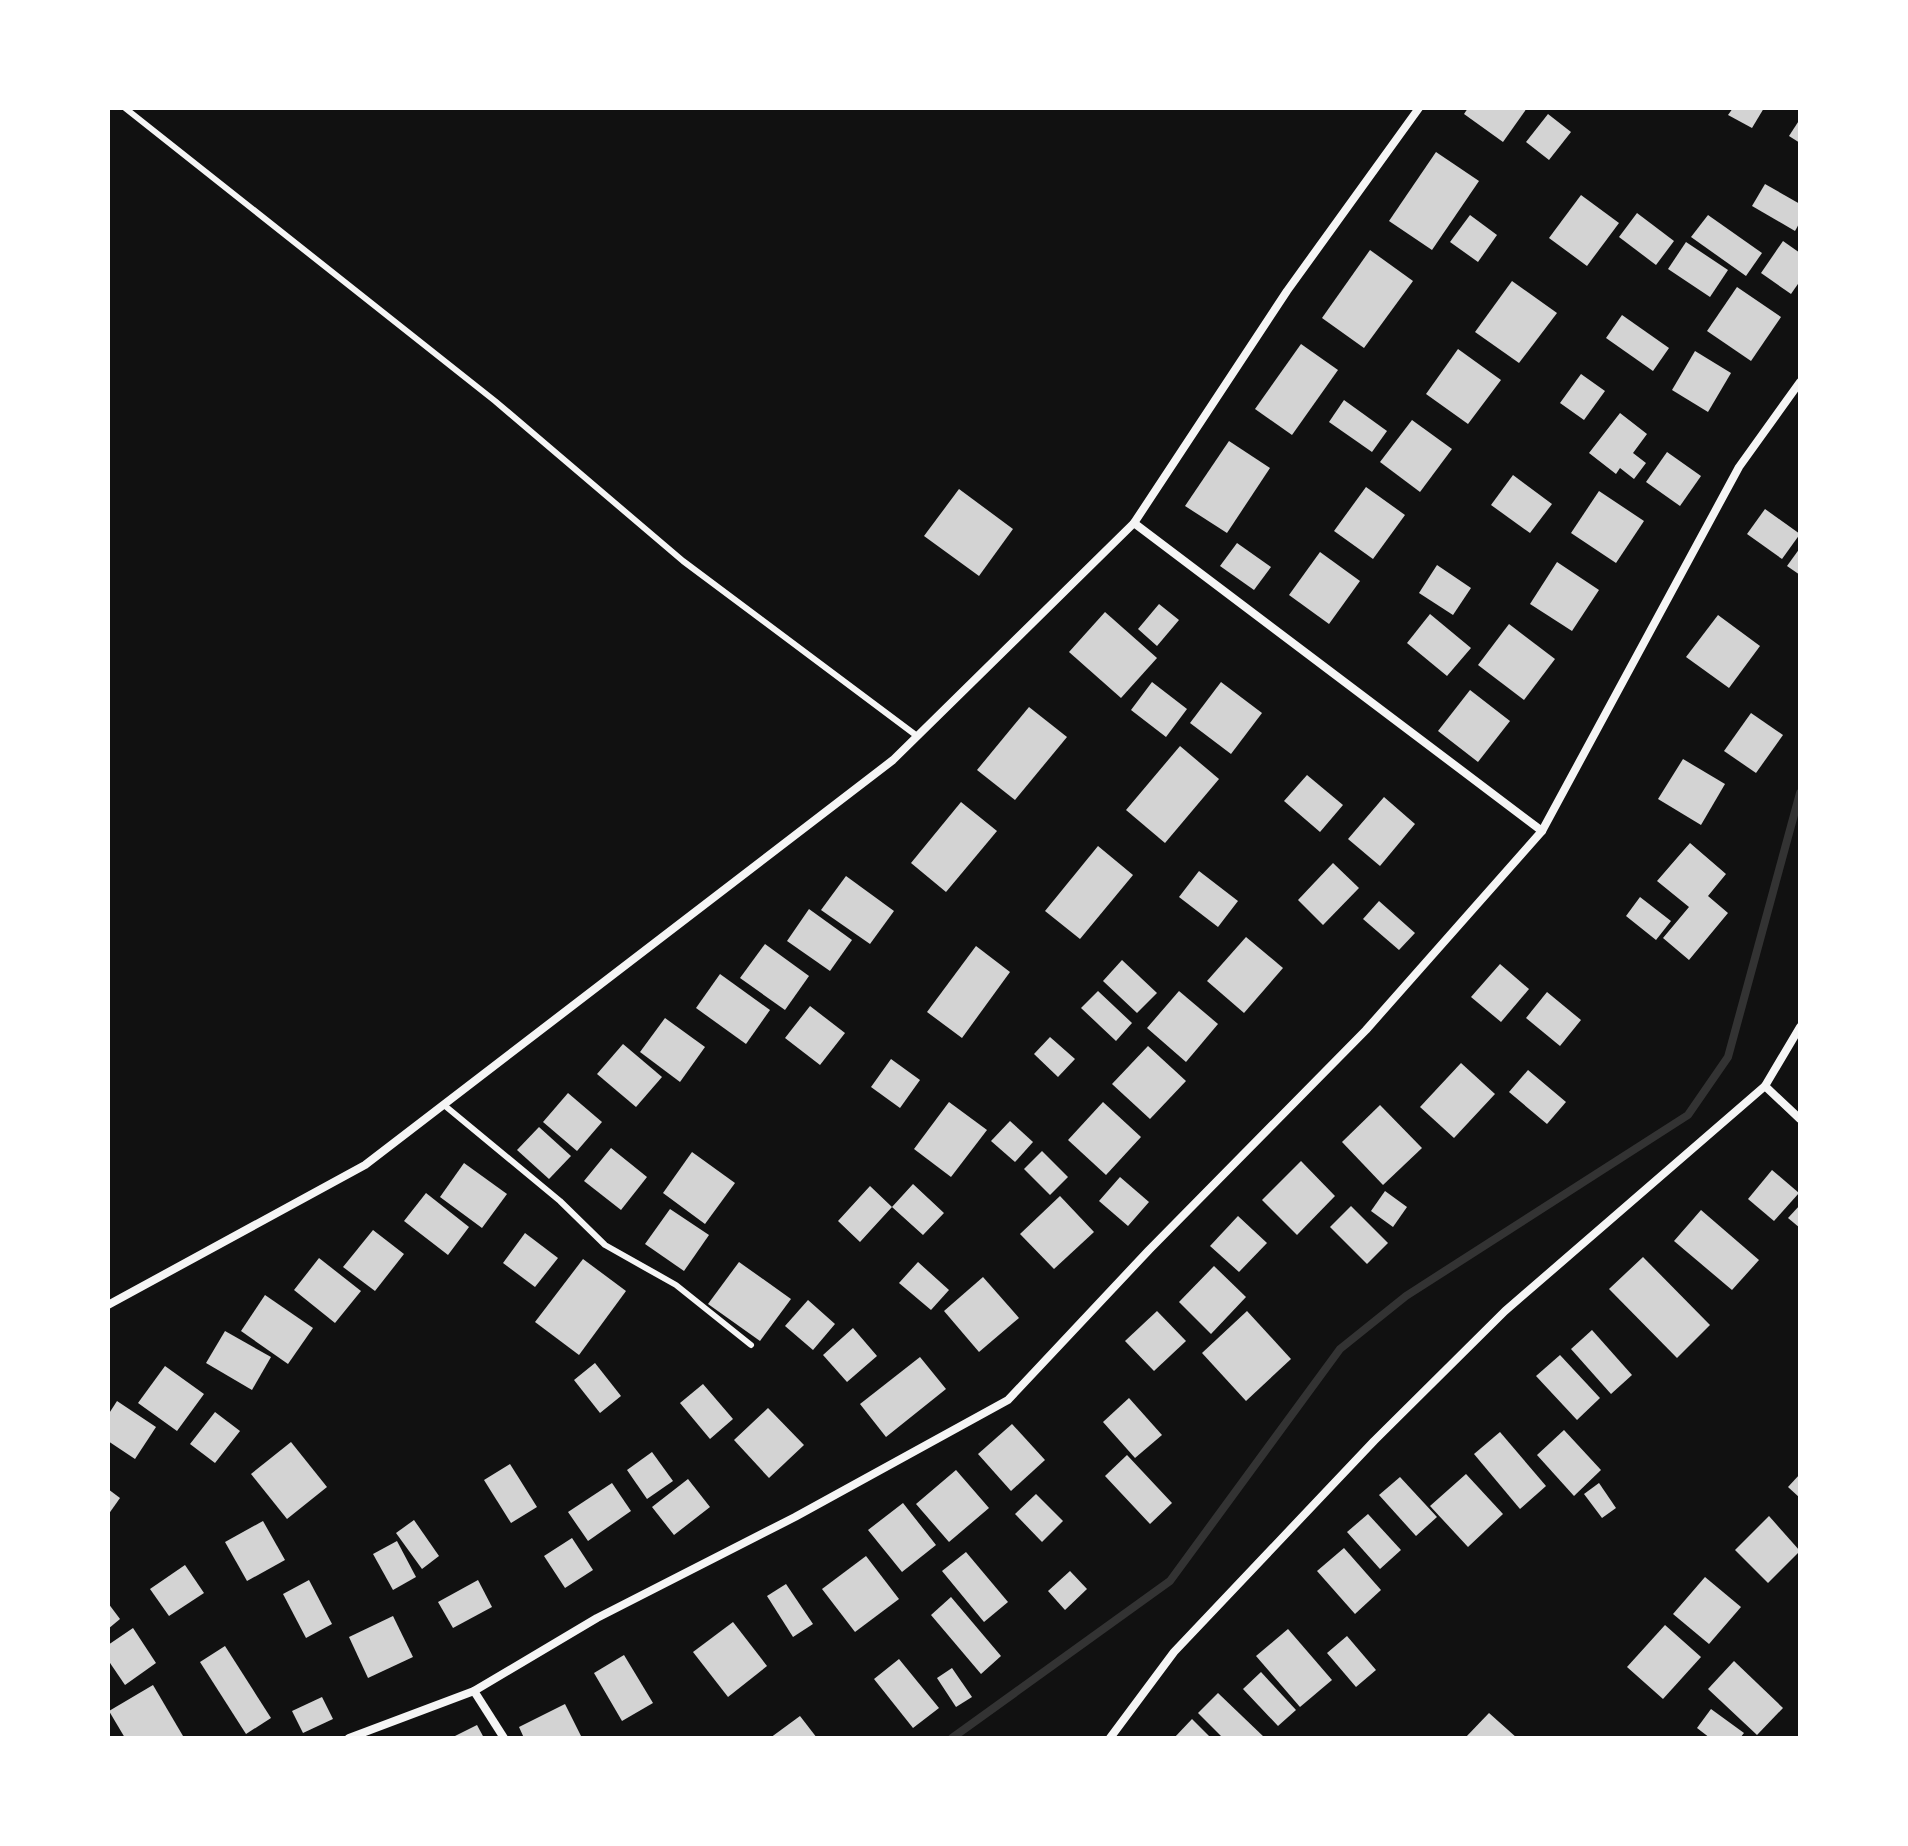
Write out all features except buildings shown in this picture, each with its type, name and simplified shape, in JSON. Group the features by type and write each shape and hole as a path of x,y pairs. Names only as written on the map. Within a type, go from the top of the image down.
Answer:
{"street":[{"path":"108,1305 365,1165 893,760 1134,523 1287,291 1419,108"},
{"path":"349,1738 474,1691 597,1618 795,1517 1008,1400 1159,1239 1366,1030 1542,831 1739,467 1800,382"},
{"path":"1134,523 1542,831"},
{"path":"1110,1738 1174,1652 1395,1419 1505,1311 1765,1086 1800,1027"},
{"path":"1765,1086 1800,1119"},
{"path":"474,1691 504,1738"}],"lane":[{"path":"125,108 495,401 683,561 917,736"},
{"path":"444,1105 560,1201 605,1245 676,1285 751,1345"}],"waterway":[{"path":"952,1738 1170,1581 1340,1349 1406,1296 1688,1115 1728,1057 1800,793"}]}
